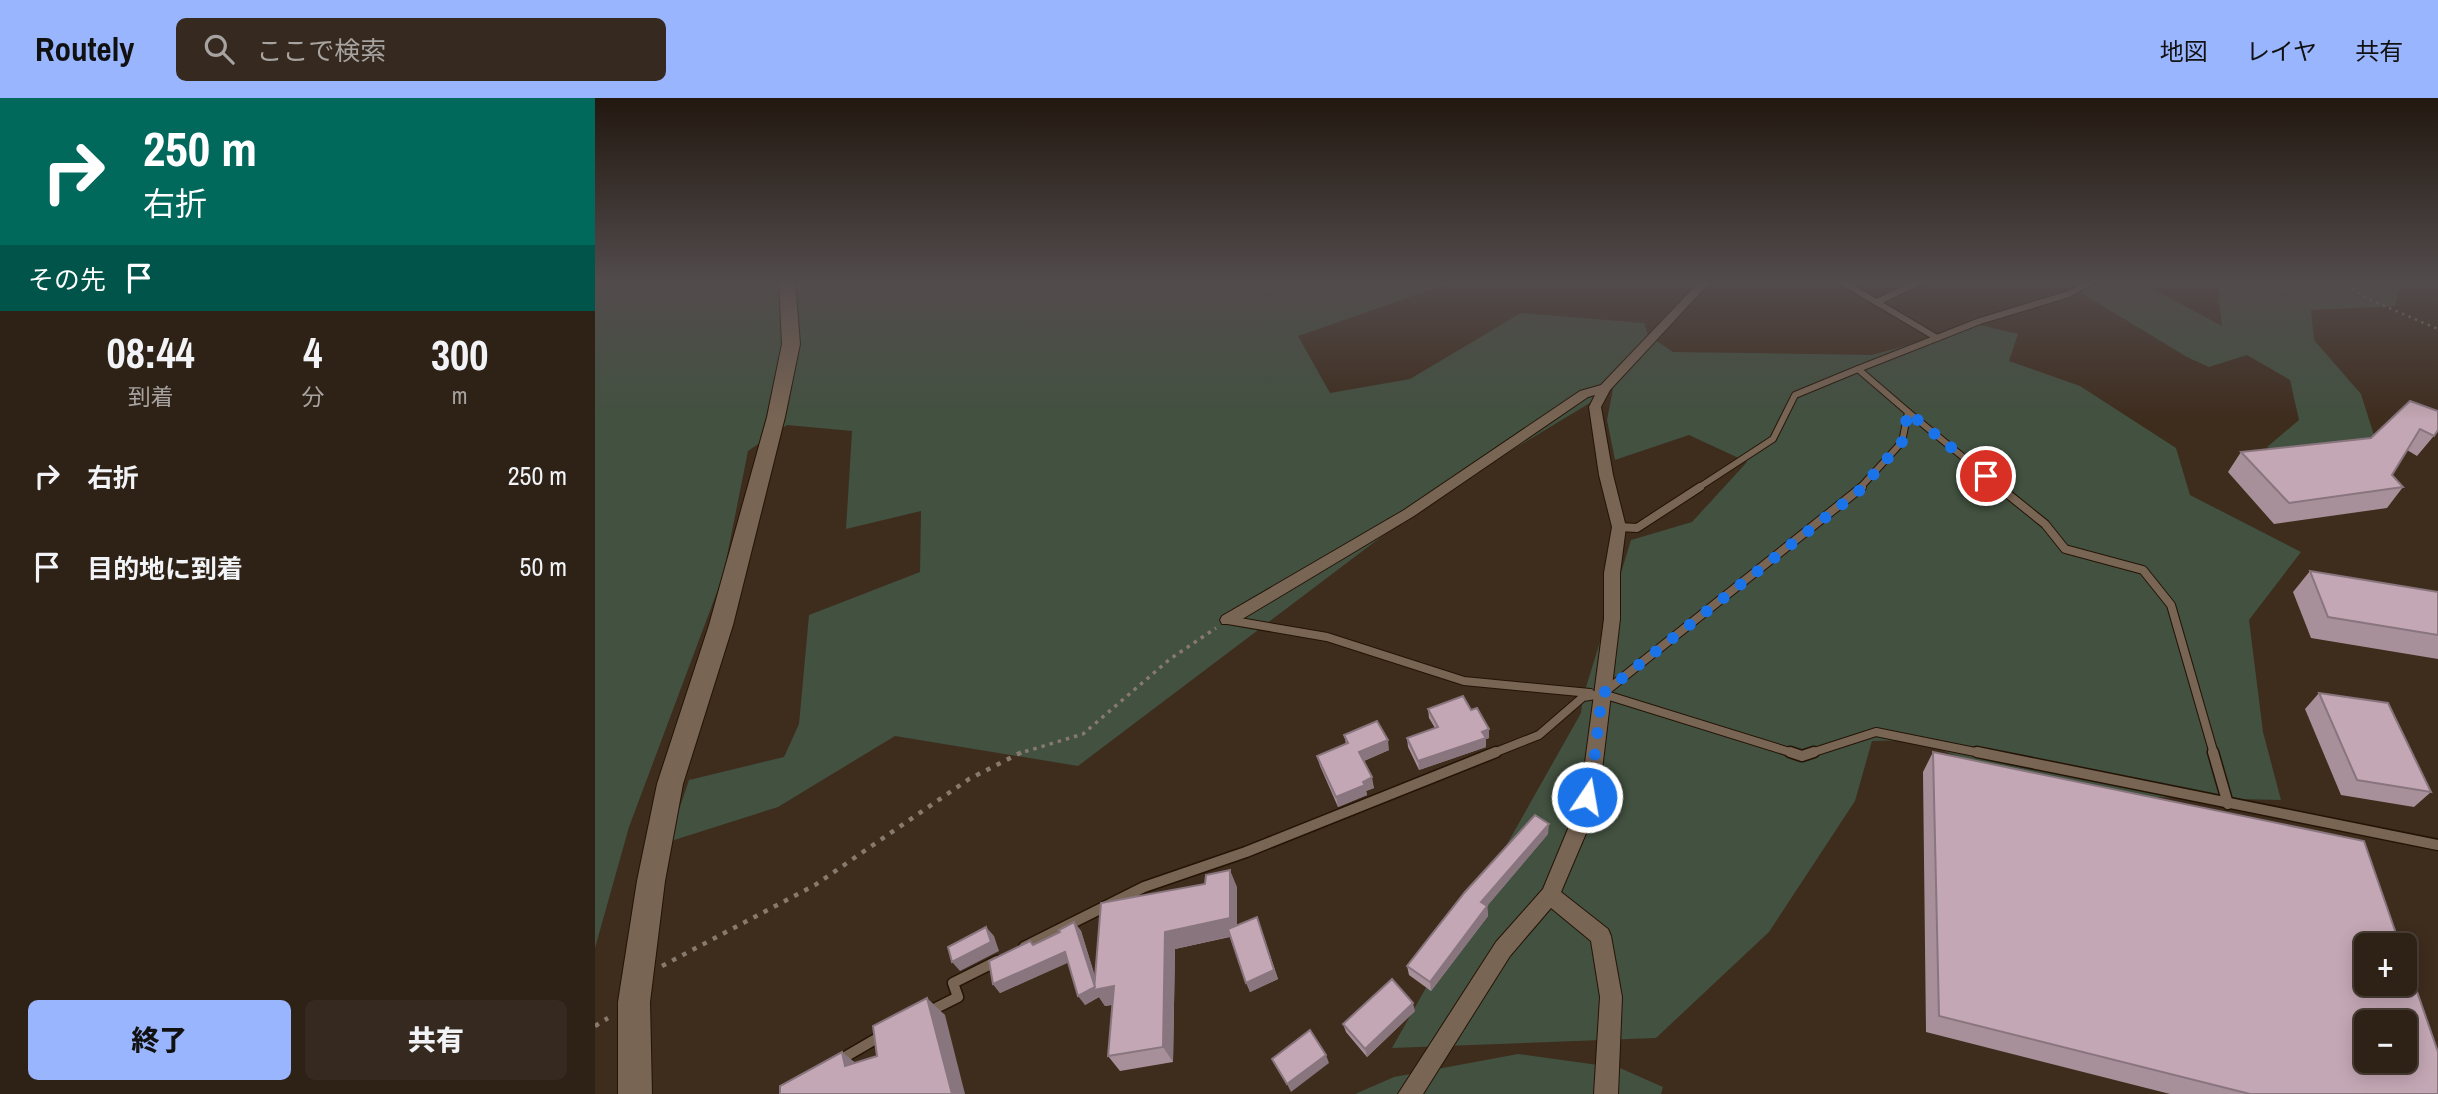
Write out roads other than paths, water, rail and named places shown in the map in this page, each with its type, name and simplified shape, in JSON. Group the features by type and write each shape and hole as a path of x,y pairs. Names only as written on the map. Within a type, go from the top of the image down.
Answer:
{"street":[{"path":"635,1094 634,1002 651,881 670,784 721,625 776,417 791,344 790,326"},
{"path":"1410,1094 1503,949 1550,895 1580,824 1593,770 1612,619 1612,573 1619,527 1606,475 1595,407 1605,388 1663,326"},
{"path":"1228,620 1409,513 1584,394 1605,388"},
{"path":"1550,895 1601,936 1611,996 1606,1094"}],"lane":[{"path":"1918,326 1937,338"},
{"path":"1619,527 1637,528 1773,439 1795,395 1966,326"},
{"path":"1858,369 2045,524 2065,549 2143,570 2171,605 2228,804"},
{"path":"1016,951 1144,887 1246,852 1539,735 1583,697 1602,694 1859,491 1902,442 1908,412"},
{"path":"1228,620 1327,637 1464,681 1602,694 1802,756 1876,732 2438,845"},
{"path":"922,1015 958,997 953,983 1005,957"},
{"path":"826,1068 886,1033"}]}
